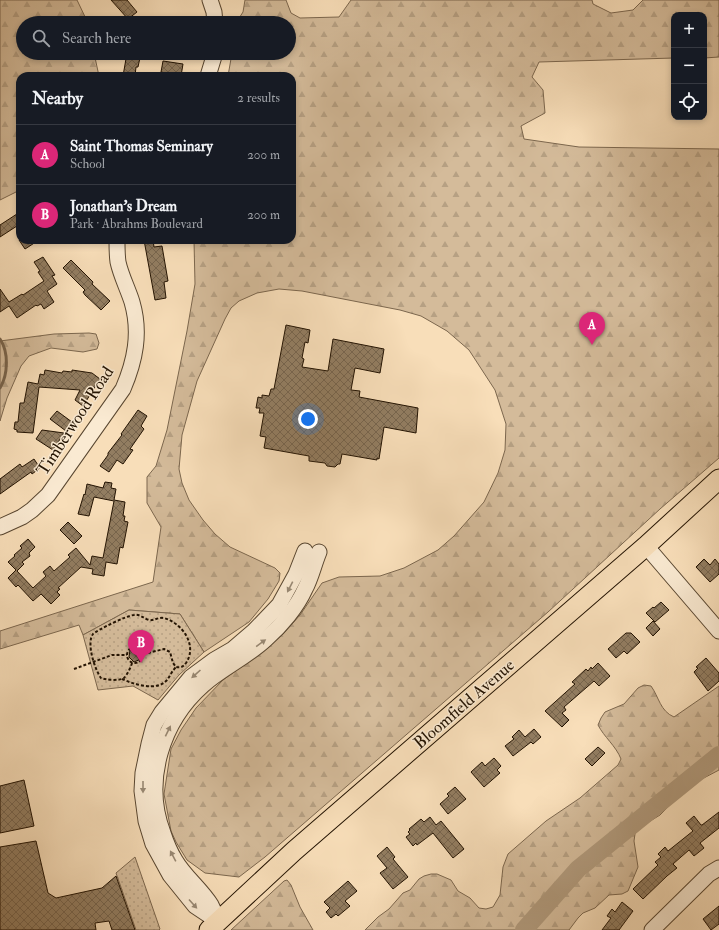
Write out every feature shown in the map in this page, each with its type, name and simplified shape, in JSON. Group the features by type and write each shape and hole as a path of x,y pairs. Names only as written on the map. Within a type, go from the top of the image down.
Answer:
{"main road":[{"name":"Bloomfield Avenue","path":"214,926 294,851 646,546 719,479"}],"street":[{"path":"210,0 214,16"},
{"path":"209,72 212,60"},
{"name":"Timberwood Road","path":"0,527 27,514 48,495 123,389 134,361 136,343 135,318 132,303 118,261 117,244"},
{"path":"646,546 719,631"},
{"path":"214,926 211,905 176,861 162,831 155,798 156,775 161,748 175,718 192,694 266,640 280,626 293,609 305,589 312,552"},
{"path":"652,930 710,874 719,868"}],"path":[{"path":"130,615 136,615 150,620 161,618 164,619 177,627 188,638 191,645 189,659 183,666 176,667 166,681 155,686 147,686 127,681 122,678 102,679 98,674 94,662 90,647 91,638 93,634 130,615"},
{"path":"135,647 142,649 144,654 138,664 132,663 128,659 127,655 129,649 135,647"},
{"path":"144,654 164,649 169,651 176,667"},
{"path":"74,669 112,655 127,655"},
{"path":"122,678 125,676 132,663"}],"green space":[{"path":"0,0 77,0 85,16 16,16 16,60 96,60 98,72 16,72 16,192 0,200"},
{"path":"245,0 286,0 291,13 300,18 339,17 351,0 592,0 593,4 611,13 633,10 643,0 719,0 719,57 707,58 707,12 671,12 671,58 539,62 532,77 543,90 545,113 521,126 524,139 579,147 719,149 719,458 660,509 548,612 265,857 239,877 205,873 187,860 171,831 164,794 171,749 181,730 196,708 223,680 266,649 284,633 300,615 322,583 339,577 380,576 404,568 438,550 454,536 484,502 498,473 505,450 506,424 495,390 469,350 447,331 421,316 400,310 302,291 279,289 257,293 239,301 231,308 225,319 197,381 182,435 179,469 182,483 189,500 215,534 230,547 275,568 280,573 279,581 268,599 249,622 204,652 180,614 129,610 83,635 79,625 0,649 0,631 153,582 161,527 147,503 147,477 156,466 167,430 195,284 194,244 296,244 296,72 229,72 231,60 296,60 296,16 240,16 243,12"},
{"path":"54,334 96,334 99,343 97,349 83,352 51,348 29,356 21,366 7,398 0,421 0,341"},
{"path":"129,610 180,614 204,652 179,675 158,700 133,686 98,690 83,635"},
{"path":"644,685 651,686 663,707 674,717 719,686 719,770 700,780 675,800 660,815 639,828 635,834 634,841 638,867 628,891 622,894 609,895 595,908 583,913 569,930 365,930 378,917 389,909 403,893 410,890 419,879 431,874 437,874 451,880 458,891 470,898 479,908 486,909 493,907 500,895 503,867 508,854 546,821 580,798 618,765 621,759 619,754 603,734 598,725 605,712 624,704 638,688"},
{"path":"135,857 160,929 159,930 136,930 116,873"},
{"path":"287,880 291,885 300,907 313,930 231,930 284,881"}],"building":[{"path":"111,0 127,0 137,12 132,16 125,16"},
{"path":"126,60 140,60 135,72 124,72"},
{"path":"163,61 183,64 182,72 161,72"},
{"path":"16,215 16,227 0,237 0,225"},
{"path":"22,244 33,244 25,249"},
{"path":"145,244 154,244 154,247 162,246 168,281 164,282 166,298 155,300"},
{"path":"43,257 55,275 52,276 57,284 47,291 54,302 44,309 41,304 36,305 17,318 9,306 0,312 0,289 9,302 22,294 23,295 44,281 34,262"},
{"path":"71,260 93,282 92,284 110,301 101,310 85,295 83,292 85,290 63,268"},
{"path":"286,325 310,330 308,343 305,342 302,367 328,371 333,339 384,349 380,373 355,368 351,390 360,391 359,397 418,408 416,433 384,427 379,459 377,458 377,460 342,454 340,464 335,467 327,466 325,463 309,461 309,456 264,448 266,437 260,436 264,413 259,413 260,408 256,408 258,397 262,398 262,395 269,396 271,389 274,389"},
{"path":"45,370 62,373 63,371 72,372 72,370 92,373 100,379 83,406 75,400 80,390 39,387 33,433 17,432 17,430 14,429 15,422 18,422 20,403 24,403 28,382 38,384 40,374 44,375"},
{"path":"138,410 147,416 141,426 144,429 130,449 133,450 123,464 117,460 109,472 100,466"},
{"path":"57,411 72,422 66,431 50,419"},
{"path":"42,430 64,433 53,450 36,439"},
{"path":"34,459 40,468 32,474 31,472 0,494 0,479 20,464 22,467"},
{"path":"105,482 112,483 111,488 116,489 114,500 125,502 123,516 125,516 124,521 128,522 123,548 120,547 117,564 106,562 104,576 92,574 93,569 81,567 58,588 60,589 57,592 60,595 51,604 41,594 33,601 18,585 16,587 8,578 16,570 8,562 22,548 20,546 28,539 35,547 29,553 30,556 22,562 24,564 17,571 33,588 46,576 43,572 50,566 54,571 70,557 68,555 76,548 90,565 92,556 103,558 114,501 94,497 89,516 78,514 84,494 85,495 87,484 103,488"},
{"path":"68,522 82,536 74,544 60,530"},
{"path":"704,559 710,565 715,559 719,564 719,574 710,582 696,567"},
{"path":"661,602 669,610 655,622 646,613"},
{"path":"653,621 660,629 653,636 646,628"},
{"path":"626,633 631,633 640,642 627,654 624,651 616,658 608,649"},
{"path":"137,648 142,652 141,659 134,662 129,657 130,650"},
{"path":"706,658 719,673 719,681 708,691 694,672 698,668 696,667"},
{"path":"598,663 610,676 599,686 594,681 564,707 566,710 562,713 569,720 562,727 545,711 575,684 572,682 586,669 588,671 591,667 592,669"},
{"path":"534,729 541,737 533,744 531,742 513,756 505,746 514,739 512,737 519,730 525,737"},
{"path":"598,747 605,753 592,766 585,759"},
{"path":"494,758 501,766 497,770 500,773 484,787 471,772 482,762 485,766"},
{"path":"24,780 34,826 0,833 0,786"},
{"path":"455,787 466,799 448,814 440,804 449,796 447,794"},
{"path":"719,812 719,828 700,843 704,848 694,856 689,850 673,864 677,868 643,899 633,889 658,865 655,862 661,857 658,854 665,847 668,851 693,831 686,823 694,816 702,825"},
{"path":"430,817 436,825 441,821 464,849 453,858 433,833 417,845 416,843 413,846 406,837 410,834 408,832 410,830 409,829 421,819 424,822"},
{"path":"36,841 48,893 56,898 102,888 116,876 135,930 112,930 109,921 95,923 96,930 0,930 0,847"},
{"path":"387,847 395,857 393,859 408,877 393,889 380,873 387,868 377,856"},
{"path":"348,881 357,891 345,901 350,906 338,916 336,914 331,918 326,912 330,908 324,902"},
{"path":"622,902 633,911 619,930 602,930 611,918 607,916 612,909 615,912"},
{"path":"719,906 719,924 711,930 703,919"}],"waterway":[{"path":"0,339 3,344 6,357 5,377 0,388"},
{"path":"524,930 578,869 719,755"}],"place":[{"name":"Saint Thomas Seminary","path":"592,345"},
{"name":"Jonathan's Dream","path":"141,663"}]}
